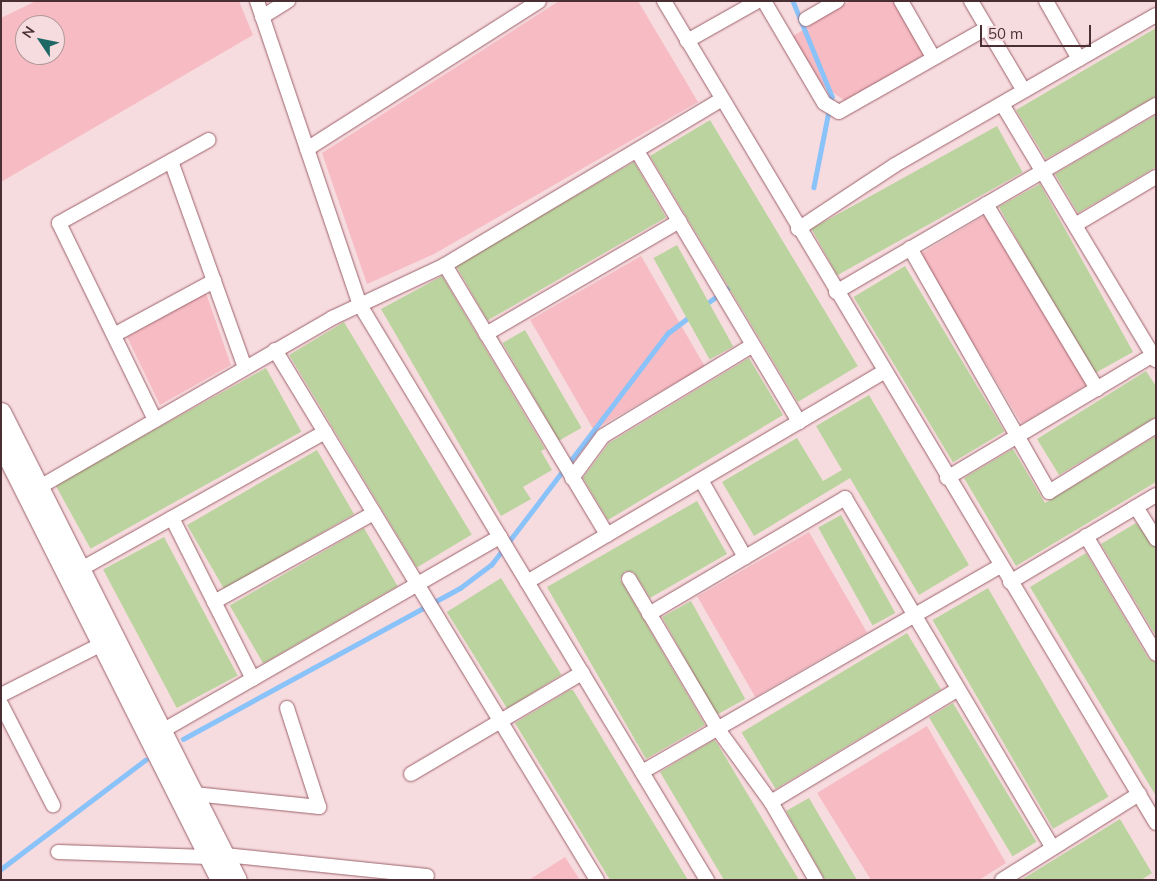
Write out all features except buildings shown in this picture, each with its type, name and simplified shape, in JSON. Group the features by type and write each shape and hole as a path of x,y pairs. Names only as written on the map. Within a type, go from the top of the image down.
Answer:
{"street":[{"path":"257,1 360,304 707,880"},
{"path":"262,17 288,1"},
{"path":"307,149 539,1"},
{"path":"664,1 947,478 1156,823"},
{"path":"687,41 758,1"},
{"path":"764,1 824,103 838,112 987,28"},
{"path":"806,18 837,1"},
{"path":"901,1 933,57"},
{"path":"971,1 1024,91"},
{"path":"1046,1 1079,59"},
{"path":"798,229 895,165 1156,15"},
{"path":"33,491 275,350 360,304 445,265 721,100"},
{"path":"947,478 1097,388 1154,357 1002,104"},
{"path":"836,292 1156,104"},
{"path":"155,420 59,223 209,140"},
{"path":"637,151 799,422"},
{"path":"171,161 245,368"},
{"path":"1075,225 1156,177"},
{"path":"986,204 1097,388"},
{"path":"486,334 679,221"},
{"path":"910,248 1049,492 1156,426"},
{"path":"445,265 607,536"},
{"path":"114,335 214,281"},
{"path":"571,476 603,436 753,345"},
{"path":"275,350 597,880"},
{"path":"528,582 884,372"},
{"path":"1,412 33,491 108,640 217,856 237,880"},
{"path":"81,569 325,432"},
{"path":"1,444 33,491 81,569 108,640 162,731 194,794 217,856 220,880"},
{"path":"701,480 745,557"},
{"path":"1010,582 1156,495"},
{"path":"649,614 845,498 1052,848"},
{"path":"1136,507 1156,540"},
{"path":"214,602 374,513"},
{"path":"172,518 253,679"},
{"path":"1086,536 1156,654"},
{"path":"162,731 253,679 421,590 502,539"},
{"path":"642,772 1000,566"},
{"path":"630,579 717,728 770,802 816,880"},
{"path":"1,695 108,640"},
{"path":"411,774 582,673"},
{"path":"770,802 958,689"},
{"path":"1,704 53,805"},
{"path":"194,794 320,807 288,708"},
{"path":"1002,880 1138,794"},
{"path":"58,852 217,856 426,876"}],"shaded area":[{"path":"36,1 239,1 253,35 1,182 1,18"},
{"path":"559,1 638,1 698,102 434,254 367,284 322,153"},
{"path":"850,1 897,1 927,53 845,101 821,84 793,36"},
{"path":"985,215 1087,385 1022,424 920,254"},
{"path":"641,256 704,366 594,430 530,320"},
{"path":"206,293 231,365 160,405 127,337"},
{"path":"809,532 867,632 755,697 697,596"},
{"path":"927,726 1006,863 979,880 871,880 817,793"},
{"path":"565,857 580,880 529,880"}],"waterway":[{"path":"793,1 832,96 814,187"},
{"path":"706,304 734,284"},
{"path":"183,739 460,588 491,565 668,333 692,315"},
{"path":"1,869 145,760"}]}
